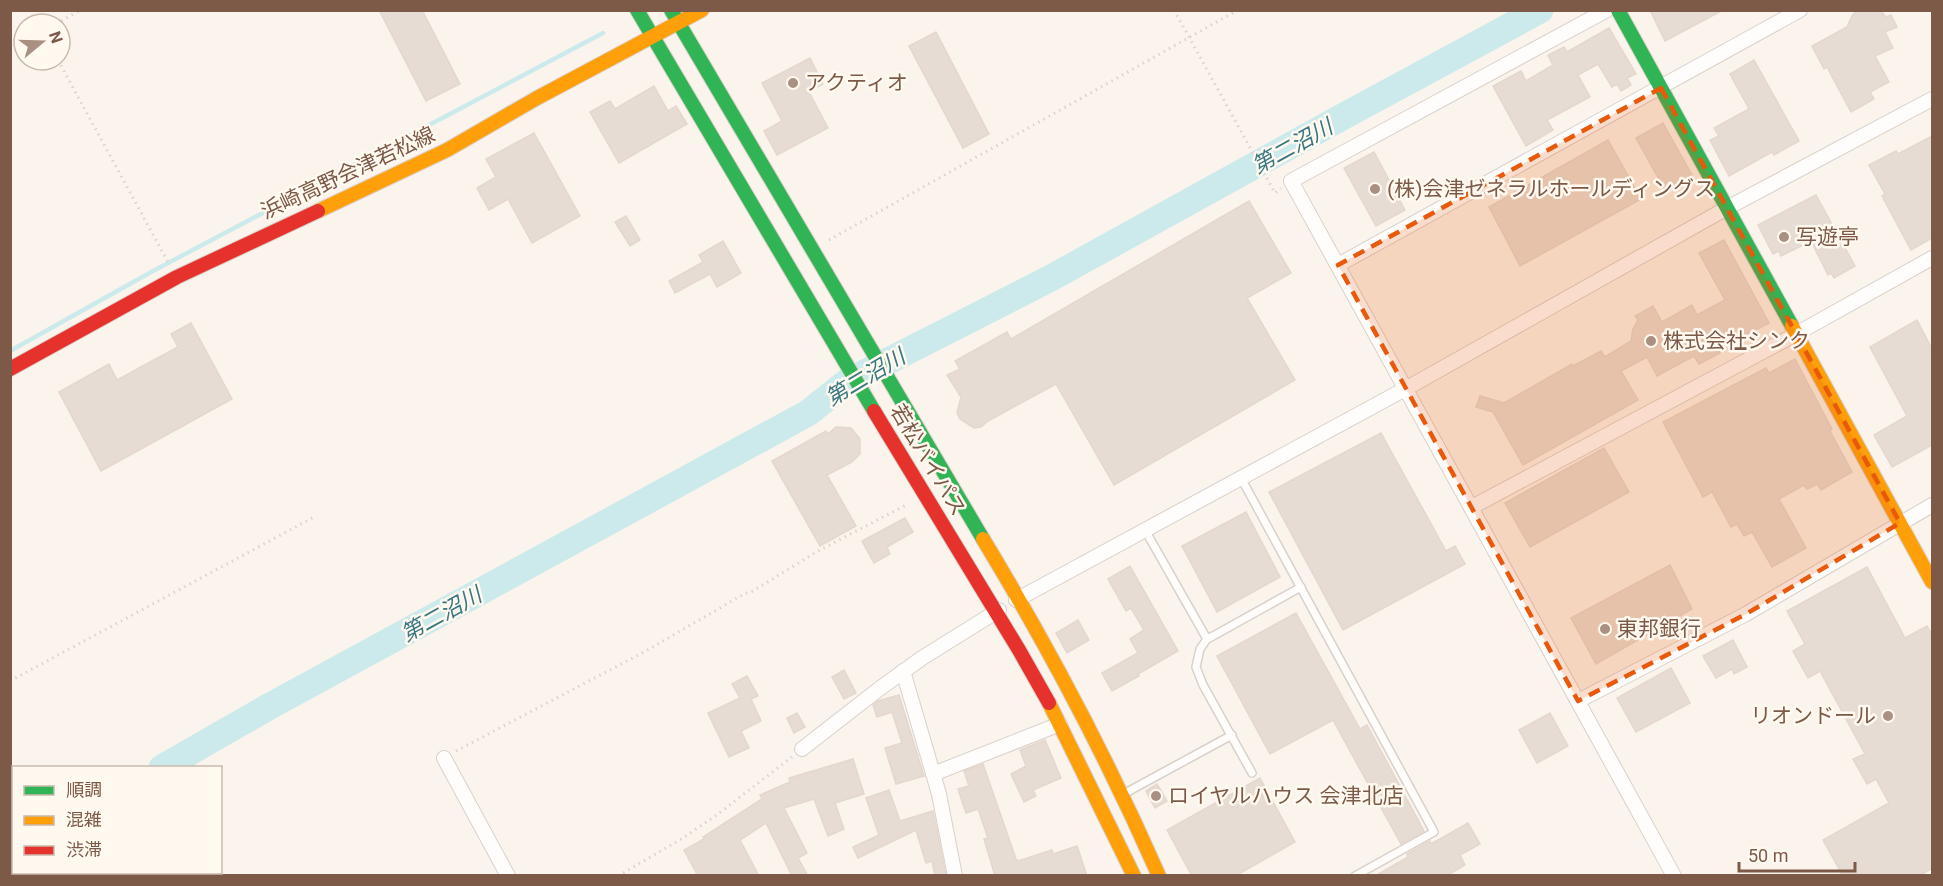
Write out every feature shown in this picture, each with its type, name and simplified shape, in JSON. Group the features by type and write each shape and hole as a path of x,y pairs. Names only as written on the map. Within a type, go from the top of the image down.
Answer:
{"main road":[{"name":"若松バイパス","path":"637,10 1060,723 1134,876"},
{"name":"若松バイパス","path":"671,10 1019,598 1089,726 1123,794 1159,876"},
{"name":"浜崎高野会津若松線","path":"10,369 177,277 447,150 537,98 702,10"},
{"path":"1618,10 1932,582"}],"street":[{"path":"1607,10 1291,181 1674,876"},
{"path":"1338,265 1800,10"},
{"path":"802,749 903,671 1019,598 1407,388 1727,208 1932,99"},
{"path":"1472,507 1796,334 1932,258"},
{"path":"1578,701 1755,610 1932,505"},
{"path":"903,671 933,774 955,876"},
{"path":"933,774 1060,723"},
{"path":"444,758 508,876"}],"lane":[{"path":"1241,478 1434,832 1355,876"},
{"path":"1145,530 1207,639"},
{"path":"1252,773 1203,685 1196,667 1200,649 1207,639 1301,587"},
{"path":"1123,794 1232,735"}],"path":[{"path":"1173,10 1275,193 1291,181"},
{"path":"812,250 1238,10"},
{"path":"65,72 166,257"},
{"path":"444,758 644,652 753,591 818,551 924,495"},
{"path":"10,681 314,517"},
{"path":"618,876 718,814 802,749"}],"highlighted area":[{"path":"1661,88 1900,523 1746,614 1578,701 1338,265"}],"building":[{"path":"379,10 422,10 460,84 426,101"},
{"path":"1650,10 1723,10 1665,41"},
{"path":"1857,10 1880,10 1886,17 1891,15 1897,27 1885,32 1893,48 1875,56 1889,82 1870,92 1874,99 1851,112 1827,67 1824,69 1812,46 1847,27"},
{"path":"1609,28 1636,74 1627,78 1631,85 1621,91 1617,84 1612,87 1598,64 1578,75 1590,97 1547,120 1553,130 1526,146 1493,86 1521,71 1526,81 1553,65 1548,55 1564,47 1567,52"},
{"path":"936,32 989,134 963,148 909,46"},
{"path":"810,58 823,84 809,92 828,128 777,155 764,131 782,121 762,83"},
{"path":"1754,60 1799,141 1774,155 1772,152 1729,176 1710,140 1719,136 1714,128 1749,109 1730,74"},
{"path":"654,86 668,111 676,106 687,124 619,163 590,112 610,101 615,109"},
{"path":"1663,123 1693,177 1666,192 1636,138"},
{"path":"534,133 580,216 532,243 508,199 489,210 477,188 496,177 486,159"},
{"path":"1932,136 1932,238 1911,250 1882,196 1885,194 1869,165 1896,151 1898,154"},
{"path":"1608,140 1641,199 1520,266 1489,207"},
{"name":"(株)会津ゼネラルホールディングス","path":"1374,152 1405,210 1376,226 1344,168"},
{"name":"写遊亭","path":"1816,195 1855,266 1834,278 1831,273 1828,275 1811,241 1781,256 1779,251 1773,254 1758,225"},
{"path":"1249,201 1291,273 1247,298 1295,380 1114,485 1056,384 981,427 974,428 960,419 957,413 961,397 947,375 960,369 955,361 1007,332 1011,339"},
{"path":"626,216 640,240 630,246 615,222"},
{"path":"1724,240 1769,323 1744,336 1742,331 1716,346 1720,353 1699,364 1694,356 1657,376 1647,357 1621,371 1638,400 1523,465 1493,412 1476,407 1480,396 1504,403 1572,364 1573,366 1601,351 1605,357 1631,341 1633,329 1638,320 1635,316 1653,306 1662,322 1692,305 1697,315 1725,300 1699,253"},
{"path":"723,241 741,273 717,287 710,274 675,293 669,281 703,262 699,255"},
{"path":"1917,320 1932,349 1932,445 1892,467 1874,435 1907,416 1870,347"},
{"path":"191,323 232,399 101,471 59,392 109,364 117,380 178,347 171,334"},
{"path":"1795,359 1852,472 1821,490 1817,484 1807,489 1804,485 1779,499 1806,548 1772,567 1752,532 1744,536 1737,524 1731,527 1712,492 1703,497 1663,422 1766,368 1769,373"},
{"path":"836,427 851,428 860,439 860,454 852,462 827,475 856,526 820,546 772,461 826,431 828,434"},
{"path":"1381,433 1446,551 1455,546 1465,564 1343,630 1269,492"},
{"path":"1604,448 1629,492 1530,547 1505,503"},
{"path":"1246,512 1280,577 1217,612 1182,546"},
{"path":"905,518 913,532 887,547 890,554 874,563 862,541"},
{"path":"1670,565 1692,609 1596,664 1571,618"},
{"path":"1130,566 1178,651 1112,691 1102,673 1138,653 1130,639 1144,630 1131,608 1126,611 1108,579"},
{"name":"リオンドール","path":"1867,567 1905,638 1927,626 1932,635 1932,868 1919,876 1843,876 1823,840 1889,803 1876,779 1867,784 1853,759 1865,754 1820,671 1808,678 1793,651 1805,644 1787,611"},
{"path":"1296,613 1360,729 1367,725 1424,831 1401,844 1333,720 1270,754 1217,656"},
{"path":"1078,620 1089,640 1067,653 1056,633"},
{"path":"1733,640 1747,667 1734,674 1732,669 1716,678 1703,656"},
{"path":"1671,668 1690,703 1636,732 1617,698"},
{"path":"844,670 856,693 844,699 832,677"},
{"path":"747,676 758,696 751,699 761,721 741,731 749,748 729,757 708,713 740,698 732,684"},
{"path":"899,695 924,776 896,784 885,748 902,743 892,712 877,717 873,705 878,701"},
{"path":"797,713 805,727 794,733 787,718"},
{"path":"1550,713 1568,746 1537,763 1519,730"},
{"path":"1045,740 1061,778 1033,790 1036,796 1024,802 1011,774 1026,766 1020,750"},
{"path":"853,759 864,794 835,803 844,829 828,836 814,799 784,808 807,853 798,858 808,876 792,876 766,823 740,840 759,876 698,876 684,850 762,799 760,795 790,782 789,778"},
{"path":"983,764 1016,859 1018,861 1052,850 1053,854 1077,846 1087,876 995,876 984,839 988,838 978,809 966,813 958,789 969,786 964,771"},
{"path":"1260,778 1295,842 1235,876 1192,876 1167,830"},
{"name":"ロイヤルハウス 会津北店","path":"1157,784 1167,801 1155,808 1146,791"},
{"path":"889,790 900,821 933,811 946,876 935,876 932,861 926,863 916,830 858,858 853,847 879,835 866,798"},
{"path":"1468,823 1480,844 1460,855 1465,865 1446,876 1375,876 1408,857 1407,854 1430,841 1431,844"}],"waterway":[{"name":"第二沼川","path":"165,766 270,706 808,413 847,382 1051,278 1540,10"},
{"path":"10,351 153,271 603,33"}],"traffic: fast":[{"path":"637,10 874,411"},
{"path":"671,10 983,539"},
{"path":"1618,10 1792,326"}],"traffic: slow":[{"path":"318,211 447,150 537,98 702,10"},
{"path":"1792,326 1932,582"},
{"path":"983,539 1077,705 1159,876"},
{"path":"1049,703 1134,876"}],"traffic: jam":[{"path":"10,369 177,277 318,211"},
{"path":"874,411 1049,703"}],"place":[{"name":"アクティオ","path":"793,83"},
{"name":"(株)会津ゼネラルホールディングス","path":"1375,189"},
{"name":"写遊亭","path":"1784,237"},
{"name":"株式会社シンク","path":"1651,341"},
{"name":"東邦銀行","path":"1605,629"},
{"name":"リオンドール","path":"1888,716"},
{"name":"ロイヤルハウス 会津北店","path":"1156,796"}]}
